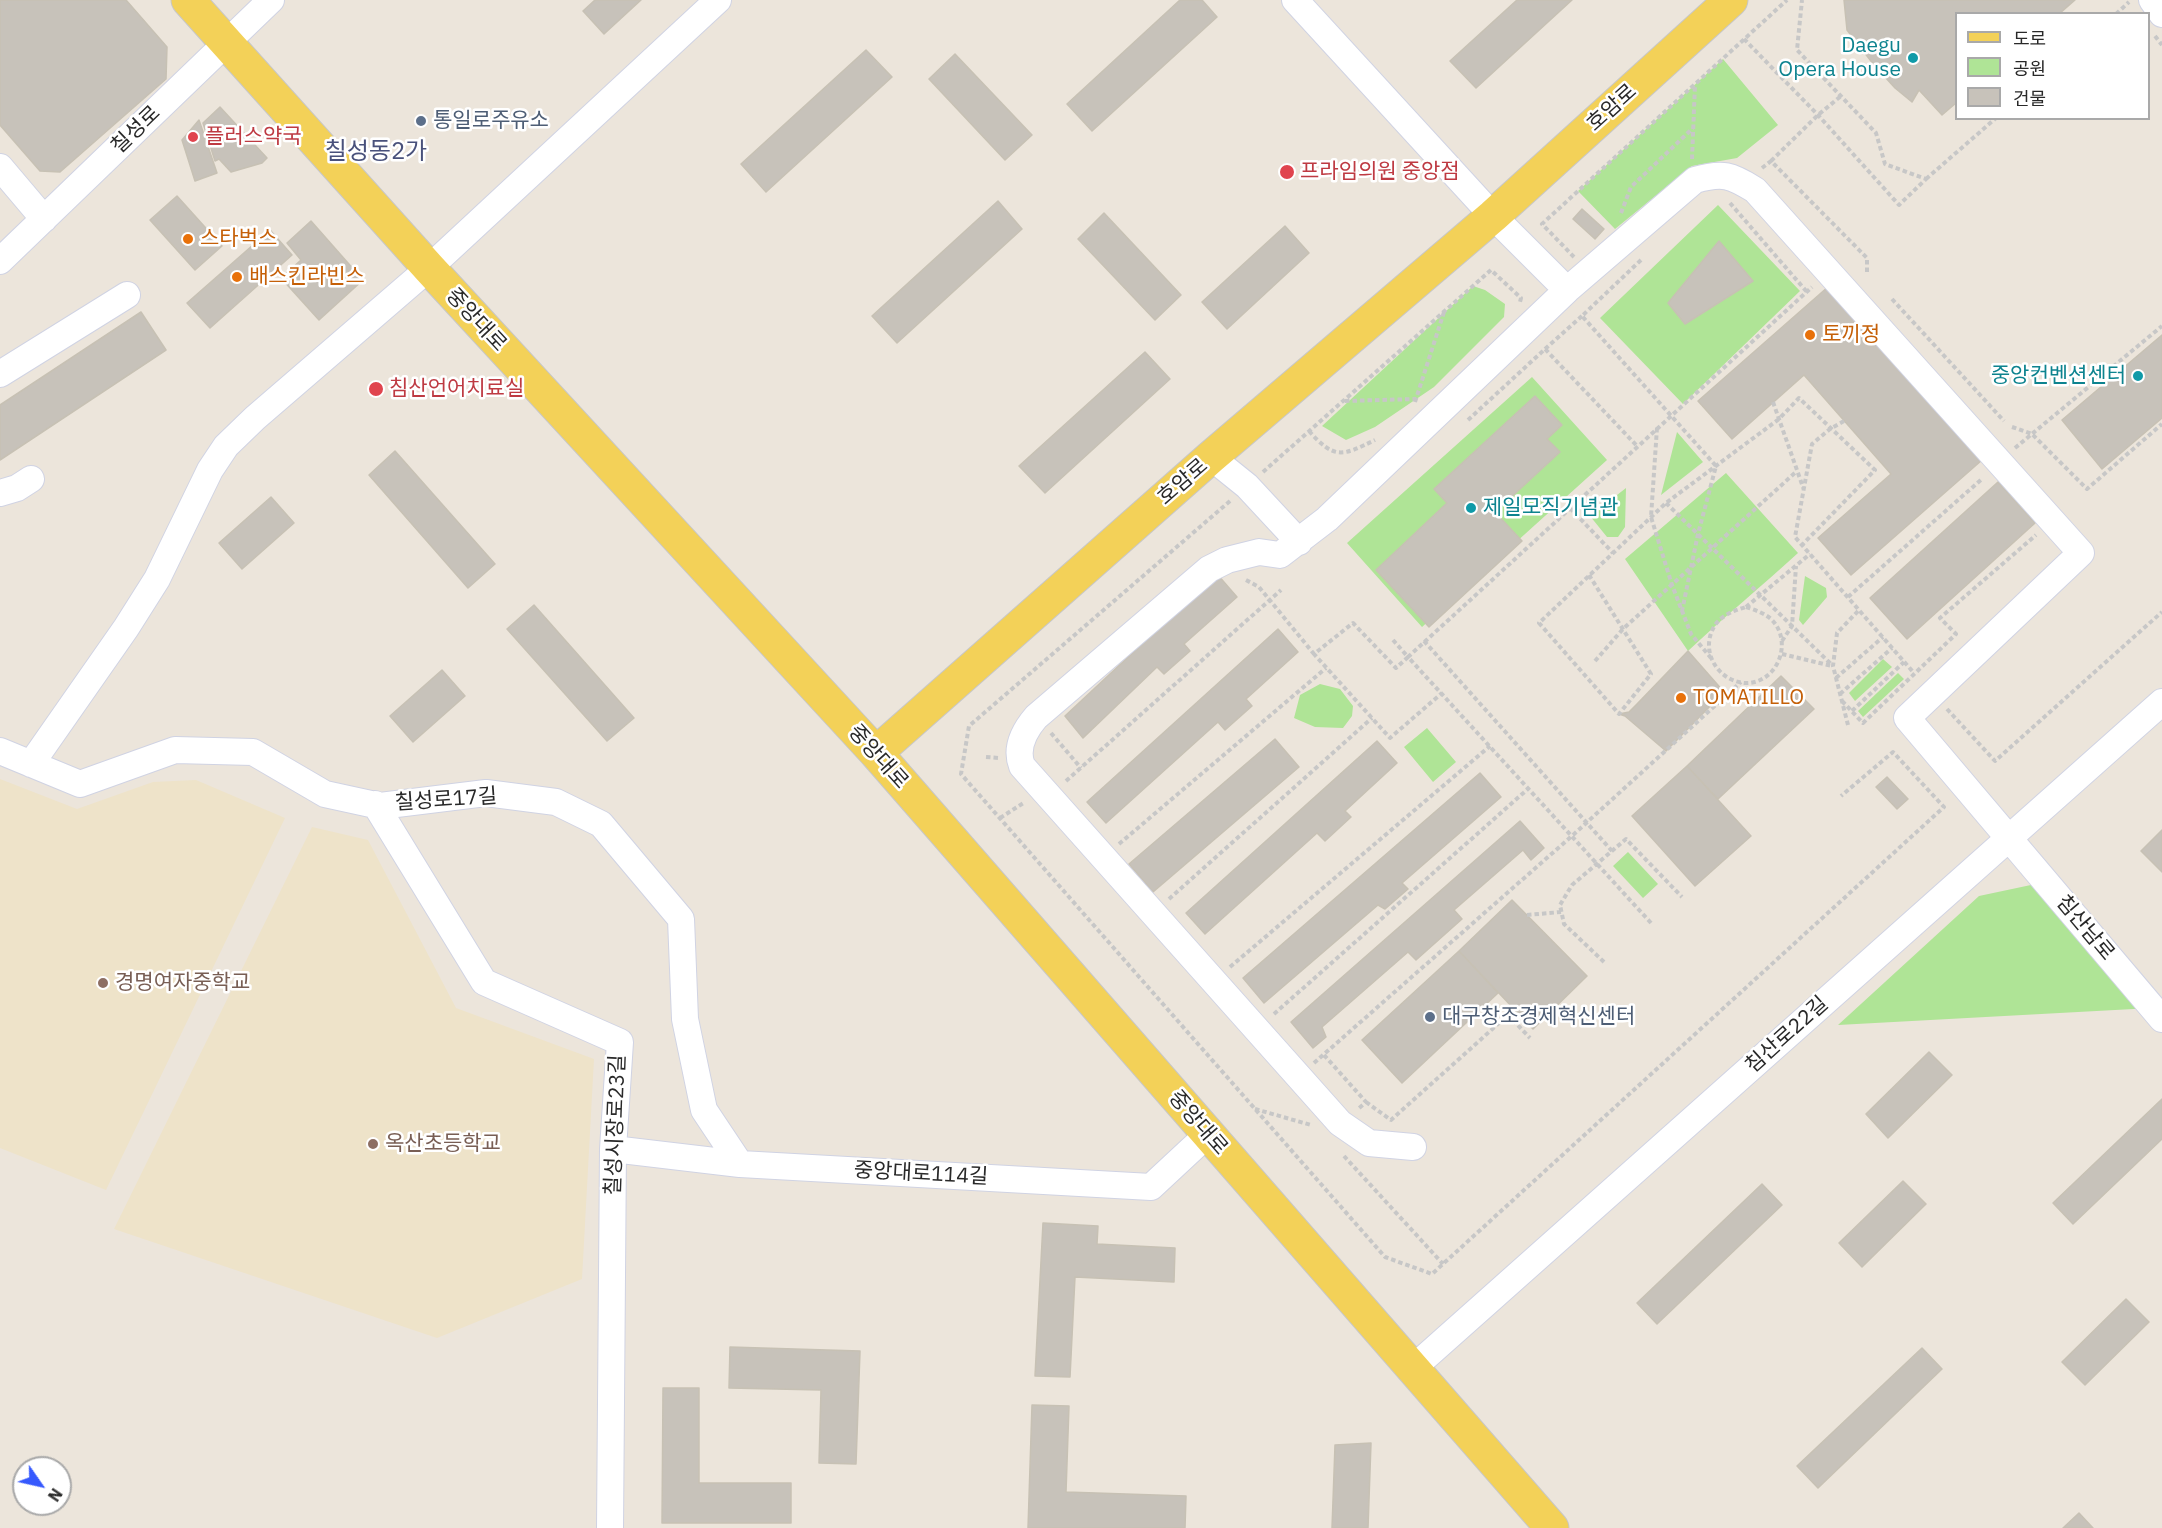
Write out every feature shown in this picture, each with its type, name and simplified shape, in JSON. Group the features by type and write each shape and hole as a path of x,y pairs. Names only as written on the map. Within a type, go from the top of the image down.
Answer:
{"main road":[{"name":"중앙대로","path":"188,0 429,268 876,753 1552,1528"},
{"name":"호암로","path":"876,753 1211,457 1493,216 1731,0"}],"street":[{"name":"칠성로","path":"0,261 271,0"},
{"path":"31,764 126,628 157,579 210,470 226,446 255,418 429,268 718,0"},
{"path":"1295,0 1493,216 1567,290 1336,511 1280,555 1259,552 1227,560 1209,569 1036,717 1025,729 1018,756 1022,766 1049,797 1340,1123 1369,1143 1413,1147"},
{"path":"2141,1 2162,14"},
{"path":"0,167 44,219"},
{"name":"침산남로","path":"1567,290 1695,180 1711,175 1734,177 1755,190 2081,553 1907,718 2162,1019"},
{"path":"0,374 127,295"},
{"path":"1211,457 1247,486 1299,542"},
{"path":"0,493 17,488 31,479"},
{"name":"침산로22길","path":"1412,1369 2162,702"},
{"name":"칠성로17길","path":"0,751 80,784 175,750 253,752 325,794 380,806 486,793 556,802 602,824 681,919 685,1019 704,1110 740,1164"},
{"name":"칠성시장로23길","path":"375,804 484,982 620,1042 614,1149 610,1528"},
{"name":"중앙대로114길","path":"614,1149 740,1164 1151,1187 1208,1134"}],"path":[{"path":"1574,258 1542,224 1787,0"},
{"path":"1802,0 1797,50 1876,133 1885,164 1926,179"},
{"path":"2120,12 2141,1"},
{"path":"1744,39 1818,114 1899,205 1994,120"},
{"path":"1692,166 1695,85"},
{"path":"1759,170 1840,96"},
{"path":"1618,221 1631,187 1693,128"},
{"path":"1771,161 1867,258 1867,274"},
{"path":"1723,200 1730,203 1807,291"},
{"path":"1460,427 1642,259"},
{"path":"1519,309 1521,298 1491,270 1247,486 969,726 961,774 1384,1257 1432,1274 1944,807 1893,752 1841,796"},
{"path":"1314,654 1353,623 1396,668 1818,281"},
{"path":"1892,298 2004,421"},
{"path":"1413,409 1444,311"},
{"path":"1582,316 1716,466"},
{"path":"2008,454 2162,326"},
{"path":"1545,349 1637,446"},
{"path":"1589,575 1651,674 1619,714 1539,623 1589,575 1666,503 1779,419 1799,398 1875,470 1802,545"},
{"path":"1344,401 1416,399"},
{"path":"1773,402 1804,490"},
{"path":"1844,421 1812,444 1795,537 1914,673"},
{"path":"2012,427 2032,434 2087,489 2162,424"},
{"path":"1657,428 1651,517 1671,585 1691,634 1711,658 1716,668 1725,676 1741,682 1758,681 1768,675 1777,665 1782,654 1782,641 1771,619 1746,607"},
{"path":"1309,431 1319,442 1334,452 1348,453 1384,435"},
{"path":"1682,611 1698,534 1716,466"},
{"path":"1595,661 1623,629 1797,471"},
{"path":"1848,597 1984,477"},
{"path":"1666,503 1833,666"},
{"path":"1570,508 1613,553"},
{"path":"1842,701 1863,723 1956,634 1940,618 2037,534"},
{"path":"1711,658 1710,635 1716,624 1724,616 1746,607 1810,554"},
{"path":"1218,564 1258,587 1326,668 1390,738 1442,693"},
{"path":"1782,641 1791,626 1796,565"},
{"path":"1049,797 1281,590"},
{"path":"1848,725 1833,666 1838,633 1859,610"},
{"path":"1945,707 1995,761 2162,612"},
{"path":"1836,678 1883,637"},
{"path":"1393,640 1652,923"},
{"path":"1424,641 1612,851"},
{"path":"1840,694 1892,648"},
{"path":"1782,654 1833,666"},
{"path":"1852,711 1904,662"},
{"path":"1103,857 1326,668"},
{"path":"1299,1077 1573,835 1741,682"},
{"path":"1036,717 1081,768"},
{"path":"1153,913 1372,718"},
{"path":"1213,982 1490,746"},
{"path":"1256,1030 1529,788"},
{"path":"1604,963 1564,924 1560,905 1572,885 1626,839 1682,897"},
{"path":"1527,915 1562,912"},
{"path":"1366,1102 1391,1120 1508,1015 1530,1038"},
{"path":"1255,1109 1317,1126"}],"shaded area":[{"name":"경명여자중학교","path":"0,779 77,809 153,782 196,780 285,818 106,1190 0,1148"},
{"name":"옥산초등학교","path":"312,827 368,840 456,1008 594,1059 582,1279 437,1338 114,1229"}],"green space":[{"path":"1723,59 1778,125 1737,158 1692,166 1615,229 1578,191"},
{"path":"1718,205 1800,291 1683,404 1600,318"},
{"path":"1473,286 1485,290 1505,304 1504,317 1434,387 1375,427 1346,440 1322,426"},
{"path":"1532,377 1607,460 1422,627 1347,543"},
{"path":"1677,432 1703,462 1661,495"},
{"path":"1726,473 1798,553 1688,651 1625,559"},
{"path":"1626,488 1625,527 1618,537 1607,537 1590,516"},
{"path":"1805,576 1826,588 1827,597 1803,625 1799,620"},
{"path":"1883,659 1892,667 1855,701 1849,693"},
{"path":"1898,673 1904,679 1863,717 1858,711"},
{"path":"1320,684 1340,689 1353,706 1352,716 1343,728 1315,727 1294,718 1300,695"},
{"path":"1427,728 1456,762 1433,782 1404,747"},
{"path":"1628,852 1658,884 1643,898 1613,866"},
{"path":"2045,882 2152,1008 1838,1025 1979,896"}],"building":[{"path":"0,0 126,0 167,47 166,79 60,172 40,171 0,125"},
{"path":"595,0 641,0 604,34 583,11"},
{"path":"1180,0 1202,0 1217,17 1092,131 1067,104"},
{"path":"1517,0 1572,0 1476,88 1450,61"},
{"name":"Daegu Opera House","path":"1844,0 2075,0 2061,12 1955,12 1955,104 1942,115 1919,90 1912,102 1895,88 1847,30"},
{"path":"866,50 892,77 766,192 741,164"},
{"path":"955,54 1032,135 1005,160 929,79"},
{"path":"220,107 267,158 262,163 231,172 219,159 215,161 203,123"},
{"path":"199,120 217,173 195,181 182,140"},
{"path":"177,196 222,246 195,270 150,220"},
{"path":"998,201 1022,229 897,343 872,316"},
{"path":"1582,209 1604,229 1595,239 1573,219"},
{"path":"1104,213 1181,295 1155,320 1078,239"},
{"path":"311,221 363,280 319,320 281,278 301,260 287,243"},
{"path":"1285,226 1309,253 1227,329 1202,302"},
{"path":"270,230 292,255 210,328 187,303"},
{"path":"1719,241 1753,281 1685,324 1668,303"},
{"path":"1829,286 1982,460 1851,575 1818,538 1891,474 1804,375 1732,439 1698,401"},
{"path":"141,312 166,350 0,460 0,405"},
{"name":"중앙컨벤션센터","path":"2162,335 2162,418 2102,469 2062,420"},
{"path":"1145,352 1170,379 1045,493 1019,466"},
{"name":"제일모직기념관","path":"1535,396 1562,425 1547,439 1560,452 1495,512 1522,541 1429,627 1376,570 1447,503 1434,489"},
{"path":"395,451 495,564 468,588 369,475"},
{"path":"1998,482 2035,523 1907,639 1870,598"},
{"path":"271,497 294,523 242,569 219,543"},
{"path":"1217,574 1237,597 1184,644 1190,651 1164,674 1157,667 1083,738 1065,716"},
{"path":"534,605 634,718 607,741 507,629"},
{"path":"1278,629 1298,652 1246,699 1252,706 1225,730 1218,722 1106,823 1087,802"},
{"name":"TOMATILLO","path":"1688,651 1724,692 1666,751 1625,716 1619,714 1629,712"},
{"path":"442,670 465,696 413,742 390,716"},
{"path":"1781,676 1814,709 1718,799 1687,766"},
{"path":"1275,739 1299,767 1153,892 1129,864"},
{"path":"1377,741 1397,763 1345,811 1351,817 1325,841 1317,833 1205,934 1186,913"},
{"path":"1687,766 1751,836 1695,886 1632,816"},
{"path":"1480,773 1501,797 1402,883 1408,889 1385,909 1378,905 1264,1003 1243,978"},
{"path":"1887,777 1908,799 1897,809 1876,787"},
{"path":"1520,821 1544,848 1531,860 1523,850 1454,910 1462,919 1416,960 1408,952 1322,1027 1326,1037 1313,1048 1291,1022"},
{"path":"2162,830 2162,872 2141,851"},
{"path":"1512,900 1587,976 1533,1029 1459,951"},
{"name":"대구창조경제혁신센터","path":"1459,951 1498,993 1402,1083 1362,1040"},
{"path":"1929,1052 1952,1075 1888,1138 1866,1114"},
{"path":"2162,1099 2162,1139 2073,1224 2053,1203"},
{"path":"1903,1181 1926,1204 1862,1267 1839,1243"},
{"path":"1762,1184 1782,1205 1657,1324 1637,1303"},
{"path":"1043,1223 1098,1226 1097,1244 1175,1248 1174,1282 1075,1277 1070,1377 1035,1376"},
{"path":"2126,1299 2149,1322 2085,1385 2062,1362"},
{"path":"730,1347 860,1351 856,1464 819,1463 821,1390 729,1388"},
{"path":"1922,1348 1942,1369 1818,1488 1797,1466"},
{"path":"663,1388 699,1388 699,1483 791,1483 791,1523 662,1523"},
{"path":"1032,1405 1069,1406 1066,1492 1186,1496 1185,1528 1028,1528"},
{"path":"1371,1443 1368,1528 1332,1528 1335,1445"},
{"path":"2079,1513 2093,1528 2063,1528"}],"place":[{"name":"Daegu Opera House","path":"1913,58"},
{"name":"통일로주유소","path":"421,121"},
{"name":"플러스약국","path":"193,137"},
{"name":"프라임의원 중앙점","path":"1287,172"},
{"name":"스타벅스","path":"188,239"},
{"name":"배스킨라빈스","path":"237,277"},
{"name":"토끼정","path":"1810,335"},
{"name":"중앙컨벤션센터","path":"2138,376"},
{"name":"침산언어치료실","path":"376,389"},
{"name":"제일모직기념관","path":"1471,508"},
{"name":"TOMATILLO","path":"1681,698"},
{"name":"경명여자중학교","path":"103,983"},
{"name":"대구창조경제혁신센터","path":"1430,1017"},
{"name":"옥산초등학교","path":"373,1144"}],"district":[{"name":"칠성동2가","path":"376,152"}]}
